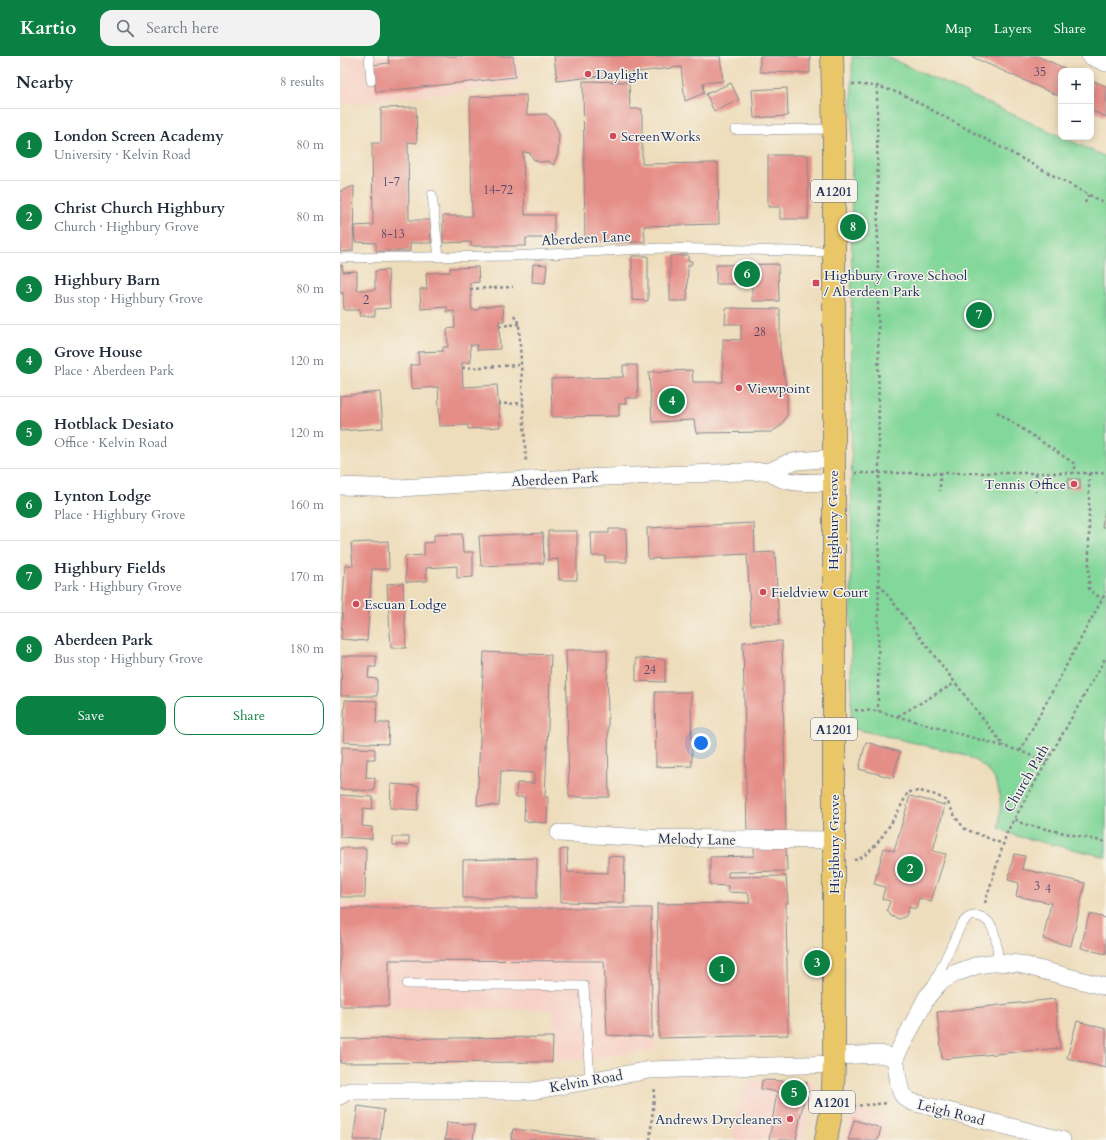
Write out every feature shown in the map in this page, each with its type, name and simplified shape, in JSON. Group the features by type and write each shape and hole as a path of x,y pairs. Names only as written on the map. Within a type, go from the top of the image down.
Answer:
{"main road":[{"name":"Highbury Grove","path":"832,56 834,129 834,458 843,478 834,708 834,1060"},
{"name":"A1201","path":"826,1140 832,1107 834,1060"}],"street":[{"path":"1090,56 1106,63"},
{"name":"Aberdeen Park","path":"340,486 400,488 527,480 771,471 788,462 834,458"},
{"path":"771,471 778,477 786,480 804,483 843,478"},
{"name":"Melody Lane","path":"559,832 648,838 834,840"},
{"path":"895,1058 927,997 940,982 956,973 978,965 998,962 1018,964 1106,987"},
{"name":"Kelvin Road","path":"340,1096 350,1091 532,1091 590,1080 657,1070 834,1060 880,1054 895,1058"},
{"name":"Leigh Road","path":"895,1058 902,1094 906,1099 912,1102 1029,1136 1062,1140"}],"lane":[{"path":"369,56 371,81"},
{"path":"735,130 834,129"},
{"path":"432,195 439,257"},
{"name":"Aberdeen Lane","path":"340,258 511,256 662,248 834,252"},
{"path":"927,997 961,925 966,918 974,916 981,917 988,921 993,929 996,941 998,962"},
{"path":"407,984 584,986 590,1080"}],"path":[{"path":"846,85 877,86 902,94 1106,204"},
{"path":"877,86 880,472 878,711"},
{"path":"1084,202 1088,195"},
{"path":"470,289 513,286"},
{"path":"514,315 519,324 527,480"},
{"path":"499,326 519,324"},
{"path":"462,368 521,364"},
{"path":"498,404 523,403"},
{"path":"997,412 1075,464 1075,473"},
{"path":"843,478 880,472 1106,473"},
{"path":"940,472 940,491"},
{"path":"1036,473 1036,492"},
{"path":"1089,473 1089,590 1102,599"},
{"path":"879,584 1005,747"},
{"path":"1020,751 1106,592"},
{"name":"Church Path","path":"981,917 1007,832 1106,657"},
{"path":"897,717 956,683"},
{"path":"834,708 878,711 1020,751 1047,762"},
{"path":"834,862 857,860 868,852 889,828 908,792 920,791 942,798 947,801 956,818 965,829 1003,844"},
{"path":"1015,819 1022,824 1106,842"},
{"path":"650,1140 657,1070"},
{"path":"832,1107 912,1102"}],"shaded area":[{"path":"343,56 518,56 521,84 341,105"},
{"path":"340,904 655,905 655,1050 557,1062 552,1010 340,1007"},
{"path":"762,1080 807,1082 814,1086 804,1140 731,1140 744,1084"},
{"path":"856,1110 889,1117 884,1140 845,1140 853,1113"}],"green space":[{"path":"852,56 885,56 1058,135 1058,140 1069,140 1106,157 1106,857 1016,836 999,828 1000,803 996,783 991,774 975,760 962,754 851,728"}],"building":[{"path":"388,56 513,56 515,77 376,92 373,65 389,63"},
{"name":"Daylight","path":"554,56 720,56 723,81 703,83 704,93 685,101 681,67 557,81"},
{"path":"760,56 810,56 810,73 760,72"},
{"path":"970,56 1037,56 1064,68 1058,68 1058,96"},
{"name":"ScreenWorks","path":"583,81 629,82 630,109 642,109 642,164 718,163 719,224 644,226 645,242 585,242"},
{"path":"1094,81 1106,86 1106,117 1094,111"},
{"path":"731,83 739,100 714,111 706,94"},
{"path":"787,88 788,116 754,118 752,90"},
{"path":"526,95 527,115 546,114 553,120 559,134 558,154 553,165 548,161 539,162 533,159 530,153 523,152 525,215 554,215 554,238 526,238 526,246 471,246 471,242 443,243 443,216 472,216 470,97"},
{"path":"416,107 417,143 408,142 409,220 431,220 431,243 410,243 410,251 376,251 376,243 355,242 354,226 373,225 372,143 381,143 381,108"},
{"path":"768,155 808,155 808,219 780,219 780,207 768,207"},
{"path":"354,186 353,251 340,252 340,191"},
{"path":"688,255 688,261 692,261 691,265 688,265 687,301 670,301 670,256"},
{"path":"632,256 648,256 648,301 632,300"},
{"path":"533,264 547,265 545,283 532,282"},
{"path":"778,264 779,301 752,301 752,284 716,284 716,265"},
{"path":"340,265 342,265 343,272 357,271 357,290 375,290 375,271 388,270 390,308 375,309 375,316 360,316 359,310 344,310 343,293 340,293"},
{"path":"478,267 479,282 470,283 472,310 479,310 479,307 503,305 504,321 499,321 500,349 477,350 477,345 470,345 471,362 462,363 463,387 497,385 500,427 468,429 468,425 440,426 438,387 411,389 410,365 419,365 418,352 443,351 443,347 448,347 447,329 455,328 454,311 447,312 447,307 421,309 420,289 427,289 426,273 450,272 450,268"},
{"path":"726,308 780,309 780,352 787,393 787,415 781,426 771,432 696,433 694,420 652,422 649,372 692,370 693,382 723,382 723,339 741,340 741,324 725,324"},
{"path":"623,365 637,365 638,398 625,398 626,404 619,404 619,416 552,417 551,379 623,377"},
{"path":"380,392 383,428 340,431 340,396"},
{"name":"Tennis Office","path":"1068,479 1080,479 1080,489 1068,489"},
{"path":"1105,509 1106,527 1102,527"},
{"name":"Fieldview Court","path":"754,523 755,553 775,552 779,624 751,625 747,554 648,559 647,528"},
{"path":"609,529 626,529 627,562 605,562 605,556 592,556 591,533 609,533"},
{"path":"548,531 577,531 577,580 559,580 558,559 548,560"},
{"path":"543,533 544,563 481,566 479,536"},
{"path":"462,534 463,552 473,552 473,577 457,578 457,566 426,568 427,581 406,582 405,556 424,555 424,543 434,542 434,535"},
{"name":"Escuan Lodge","path":"388,541 389,569 372,569 367,641 341,639 345,565 353,566 351,543"},
{"path":"403,583 406,648 391,648 387,584"},
{"path":"782,641 786,833 747,834 743,642"},
{"path":"566,650 607,650 609,797 569,797"},
{"path":"484,652 551,655 545,797 548,797 547,823 524,821 525,797 516,797 517,783 534,783 534,773 501,771 499,806 477,805"},
{"path":"342,656 376,656 376,667 369,667 368,678 377,679 377,696 341,696"},
{"path":"636,658 665,659 665,682 636,681"},
{"path":"655,692 691,692 692,766 656,767"},
{"path":"345,700 377,701 376,723 389,723 388,744 343,742"},
{"path":"866,742 900,752 893,778 859,769"},
{"path":"342,747 375,749 375,759 367,759 366,777 375,778 374,791 340,789"},
{"path":"391,784 419,786 418,810 390,808"},
{"path":"340,795 373,797 372,809 363,808 362,826 372,827 372,839 340,837"},
{"path":"910,796 945,805 933,851 946,854 931,902 919,898 916,909 909,907 906,916 899,919 891,916 887,910 890,901 882,899 885,887 874,884 884,848 894,851"},
{"path":"393,837 409,837 409,845 393,845"},
{"path":"786,844 787,871 728,872 728,877 786,876 788,903 786,903 788,1035 659,1038 657,904 750,903 748,893 728,892 728,886 710,885 710,857 754,856 754,845"},
{"path":"340,848 366,848 365,897 340,897"},
{"path":"567,849 568,872 608,873 608,856 625,857 624,903 561,902 560,850"},
{"path":"1014,854 1025,856 1022,869 1085,883 1071,946 1043,939 1051,903 1016,896 1019,883 1008,880"},
{"path":"537,858 537,898 463,898 463,860"},
{"path":"340,908 651,908 652,1037 607,1035 604,961 389,960 389,1006 340,1006"},
{"path":"1089,914 1106,918 1106,954 1081,948"},
{"path":"1055,999 1060,1048 942,1059 937,1012"},
{"path":"1077,1021 1106,1029 1106,1068 1067,1058"},
{"path":"553,1037 552,1062 340,1063 340,1039"},
{"path":"762,1080 807,1082 796,1140 769,1140 777,1092 761,1089"},
{"path":"358,1106 384,1110 380,1140 353,1140"},
{"path":"854,1120 881,1128 878,1140 848,1140"},
{"path":"447,1122 475,1125 473,1140 445,1140"},
{"path":"513,1129 601,1139 601,1140 511,1140"}],"place":[{"name":"Daylight","path":"588,74"},
{"name":"ScreenWorks","path":"613,136"},
{"name":"Aberdeen Park","path":"853,227"},
{"name":"Lynton Lodge","path":"747,274"},
{"name":"Highbury Grove School / Aberdeen Park","path":"816,283"},
{"name":"Highbury Fields","path":"979,315"},
{"name":"Viewpoint","path":"739,388"},
{"name":"Grove House","path":"672,401"},
{"name":"Tennis Office","path":"1074,484"},
{"name":"Fieldview Court","path":"763,592"},
{"name":"Escuan Lodge","path":"356,604"},
{"name":"Christ Church Highbury","path":"910,869"},
{"name":"Highbury Barn","path":"817,963"},
{"name":"London Screen Academy","path":"722,969"},
{"name":"Hotblack Desiato","path":"794,1093"},
{"name":"Andrews Drycleaners","path":"790,1119"}]}
